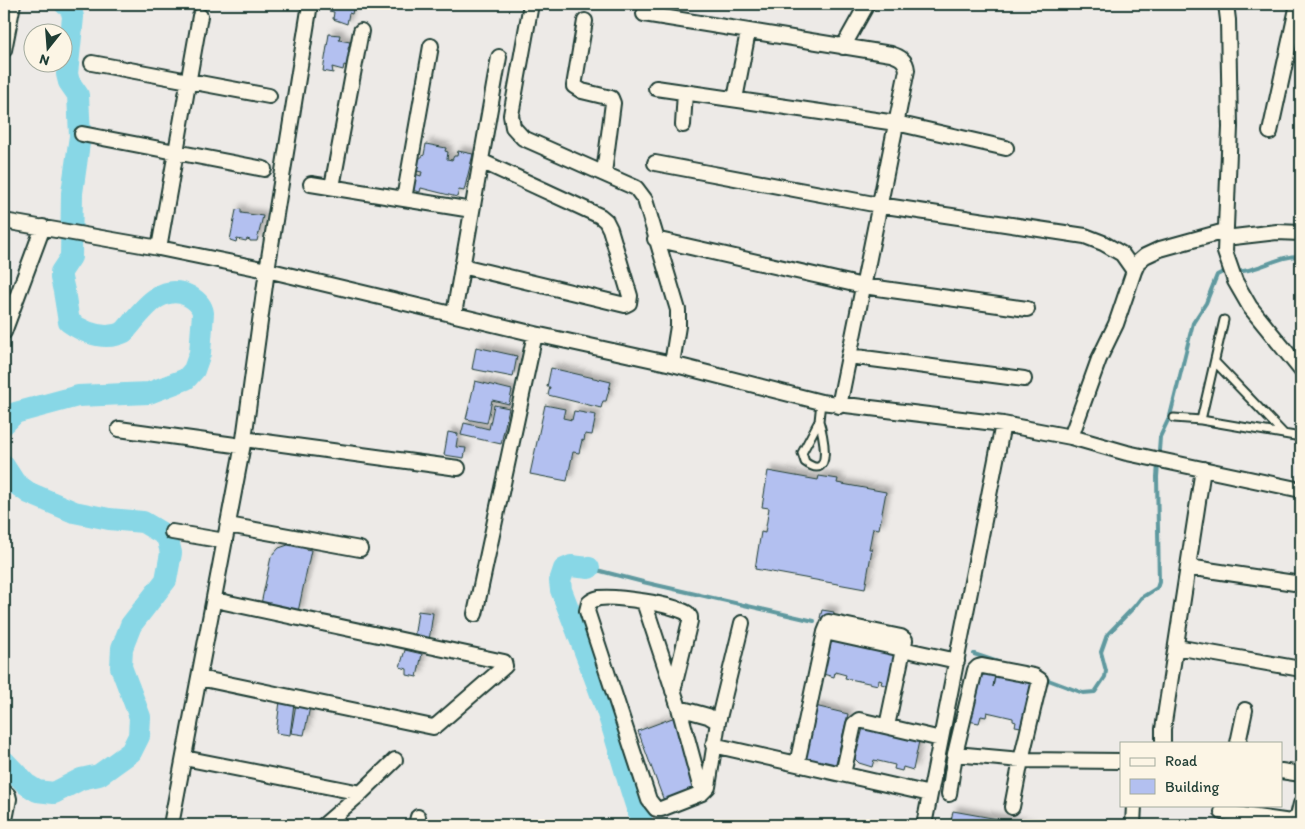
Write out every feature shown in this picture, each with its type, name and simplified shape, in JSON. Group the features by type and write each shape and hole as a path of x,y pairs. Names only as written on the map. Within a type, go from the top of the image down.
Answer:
{"street":[{"path":"4,50 13,4"},
{"path":"172,825 243,443 267,270 310,4"},
{"path":"530,4 512,115 514,127 523,138 636,188 641,193 645,200 678,310 678,326 672,364"},
{"path":"843,47 868,4"},
{"path":"1226,4 1230,127 1225,241 1234,281 1250,307 1301,370"},
{"path":"1270,132 1298,4"},
{"path":"644,14 891,54 900,58 906,64 907,70 839,406"},
{"path":"159,248 200,16"},
{"path":"585,21 574,86 582,91 611,98 613,103 604,174"},
{"path":"332,187 361,31"},
{"path":"735,99 748,32"},
{"path":"404,199 431,46"},
{"path":"454,314 499,57"},
{"path":"92,63 270,96"},
{"path":"656,88 896,124 1006,148"},
{"path":"683,125 686,92"},
{"path":"82,134 264,169"},
{"path":"462,266 625,305 629,303 630,296 606,221 600,216 481,160"},
{"path":"655,163 879,206 1085,236 1103,243 1122,254 1134,271"},
{"path":"312,184 472,210"},
{"path":"4,221 159,248 267,270 535,334 672,364 839,406 1004,424 1203,470 1301,490"},
{"path":"4,332 49,228"},
{"path":"1071,438 1100,359 1124,303 1138,262 1145,256 1160,249 1277,232 1301,233"},
{"path":"656,239 863,286 1027,309"},
{"path":"474,614 535,334"},
{"path":"849,356 1024,379"},
{"path":"924,825 1004,424"},
{"path":"119,429 458,468"},
{"path":"1163,742 1163,729 1203,470"},
{"path":"228,525 360,549"},
{"path":"172,532 225,541"},
{"path":"1188,567 1301,584"},
{"path":"673,691 690,618 684,611 644,602 601,598 594,599 589,603 587,611 652,805 661,809 702,793 708,787 718,722 742,623"},
{"path":"199,678 433,727 505,666 504,662 215,600"},
{"path":"644,602 679,708 702,793"},
{"path":"797,764 825,632 956,661"},
{"path":"1176,647 1301,668"},
{"path":"887,726 904,650"},
{"path":"949,794 955,754 975,670 982,666 1038,677 1040,680 1012,807"},
{"path":"679,708 708,716 718,722"},
{"path":"1238,742 1245,710"},
{"path":"843,774 854,724 858,720 887,726 942,732 962,729"},
{"path":"714,745 930,794"},
{"path":"955,754 1021,760 1120,761"},
{"path":"184,758 361,793"},
{"path":"324,825 395,760"},
{"path":"1282,771 1301,774"},
{"path":"4,792 8,795 9,799 4,825"},
{"path":"1133,825 1134,806"},
{"path":"1222,812 1291,822 1298,816 1301,807"}],"lane":[{"path":"1201,420 1224,320"},
{"path":"1215,362 1284,434"},
{"path":"819,421 825,457 821,464 816,467 810,466 805,462 802,453 819,421 821,402"},
{"path":"1174,418 1201,420 1301,437"}],"building":[{"path":"330,4 354,4 352,14 349,13 347,24 333,19 334,12 329,11"},
{"path":"329,34 340,35 339,40 350,42 348,49 353,62 348,61 347,66 344,65 343,70 332,67 333,73 323,71"},
{"path":"426,144 446,148 445,151 448,152 447,159 452,160 454,156 457,156 458,151 473,154 464,191 459,190 457,197 421,188 420,192 411,190 415,174 421,176 422,172 417,171 416,165 424,155"},
{"path":"241,209 241,213 263,216 257,241 237,239 236,242 230,240 236,210"},
{"path":"476,347 517,356 513,377 472,369"},
{"path":"551,368 611,382 606,401 603,401 601,408 548,395 550,387 547,387"},
{"path":"475,381 512,390 509,404 492,400 487,423 466,419"},
{"path":"494,405 509,408 501,444 461,435 464,423 489,429"},
{"path":"545,405 565,409 563,418 572,420 574,411 596,415 592,435 585,434 579,453 573,452 567,481 530,474"},
{"path":"448,432 458,434 456,447 466,448 464,458 444,455"},
{"path":"768,471 818,480 819,476 838,479 837,483 886,492 879,529 873,528 869,549 872,549 865,589 755,569 761,532 765,533 769,508 762,507"},
{"path":"288,545 311,550 298,612 261,604 271,557 279,548"},
{"path":"822,610 834,612 832,620 820,618"},
{"path":"418,611 433,613 429,641 414,639"},
{"path":"832,638 897,654 889,686 881,684 882,681 879,680 878,685 845,678 846,675 835,672 834,677 823,674"},
{"path":"405,650 422,654 417,677 407,675 407,669 400,667"},
{"path":"978,671 995,675 993,687 995,676 1034,683 1025,724 1022,723 1021,727 1015,726 1016,722 1013,721 1013,718 987,712 986,717 981,716 979,723 968,721"},
{"path":"280,701 294,703 290,735 276,733"},
{"path":"296,704 310,707 304,735 291,733"},
{"path":"815,706 848,714 835,767 801,761"},
{"path":"675,717 705,795 667,809 638,731"},
{"path":"863,728 919,741 913,770 903,767 902,771 894,769 895,765 874,760 872,767 859,763 855,759"},
{"path":"953,811 1031,825 950,825"}],"waterway":[{"path":"4,424 15,413 78,396 149,393 186,379 194,370 200,353 202,310 194,299 179,292 169,293 152,301 124,332 117,335 102,336 88,332 69,322 61,272 71,257 72,193 80,136 78,95 69,82 67,74 73,17 71,8 65,4"},
{"path":"1236,272 1253,269 1293,256 1301,256"},
{"path":"1043,678 1083,693 1095,692 1105,677 1106,671 1101,652 1107,635 1141,598 1157,588 1159,582 1157,477 1160,437 1170,416 1193,323 1206,303 1217,275 1229,272"},
{"path":"4,466 15,483 29,493 74,512 109,519 143,522 165,535 171,553 166,580 131,625 122,648 121,667 140,717 139,736 131,752 99,775 81,779 54,793 37,791 26,784 4,761"},
{"path":"589,568 571,566 564,569 560,581 561,590 605,705 643,825"},
{"path":"589,568 814,621"},
{"path":"974,654 1001,663"}]}
